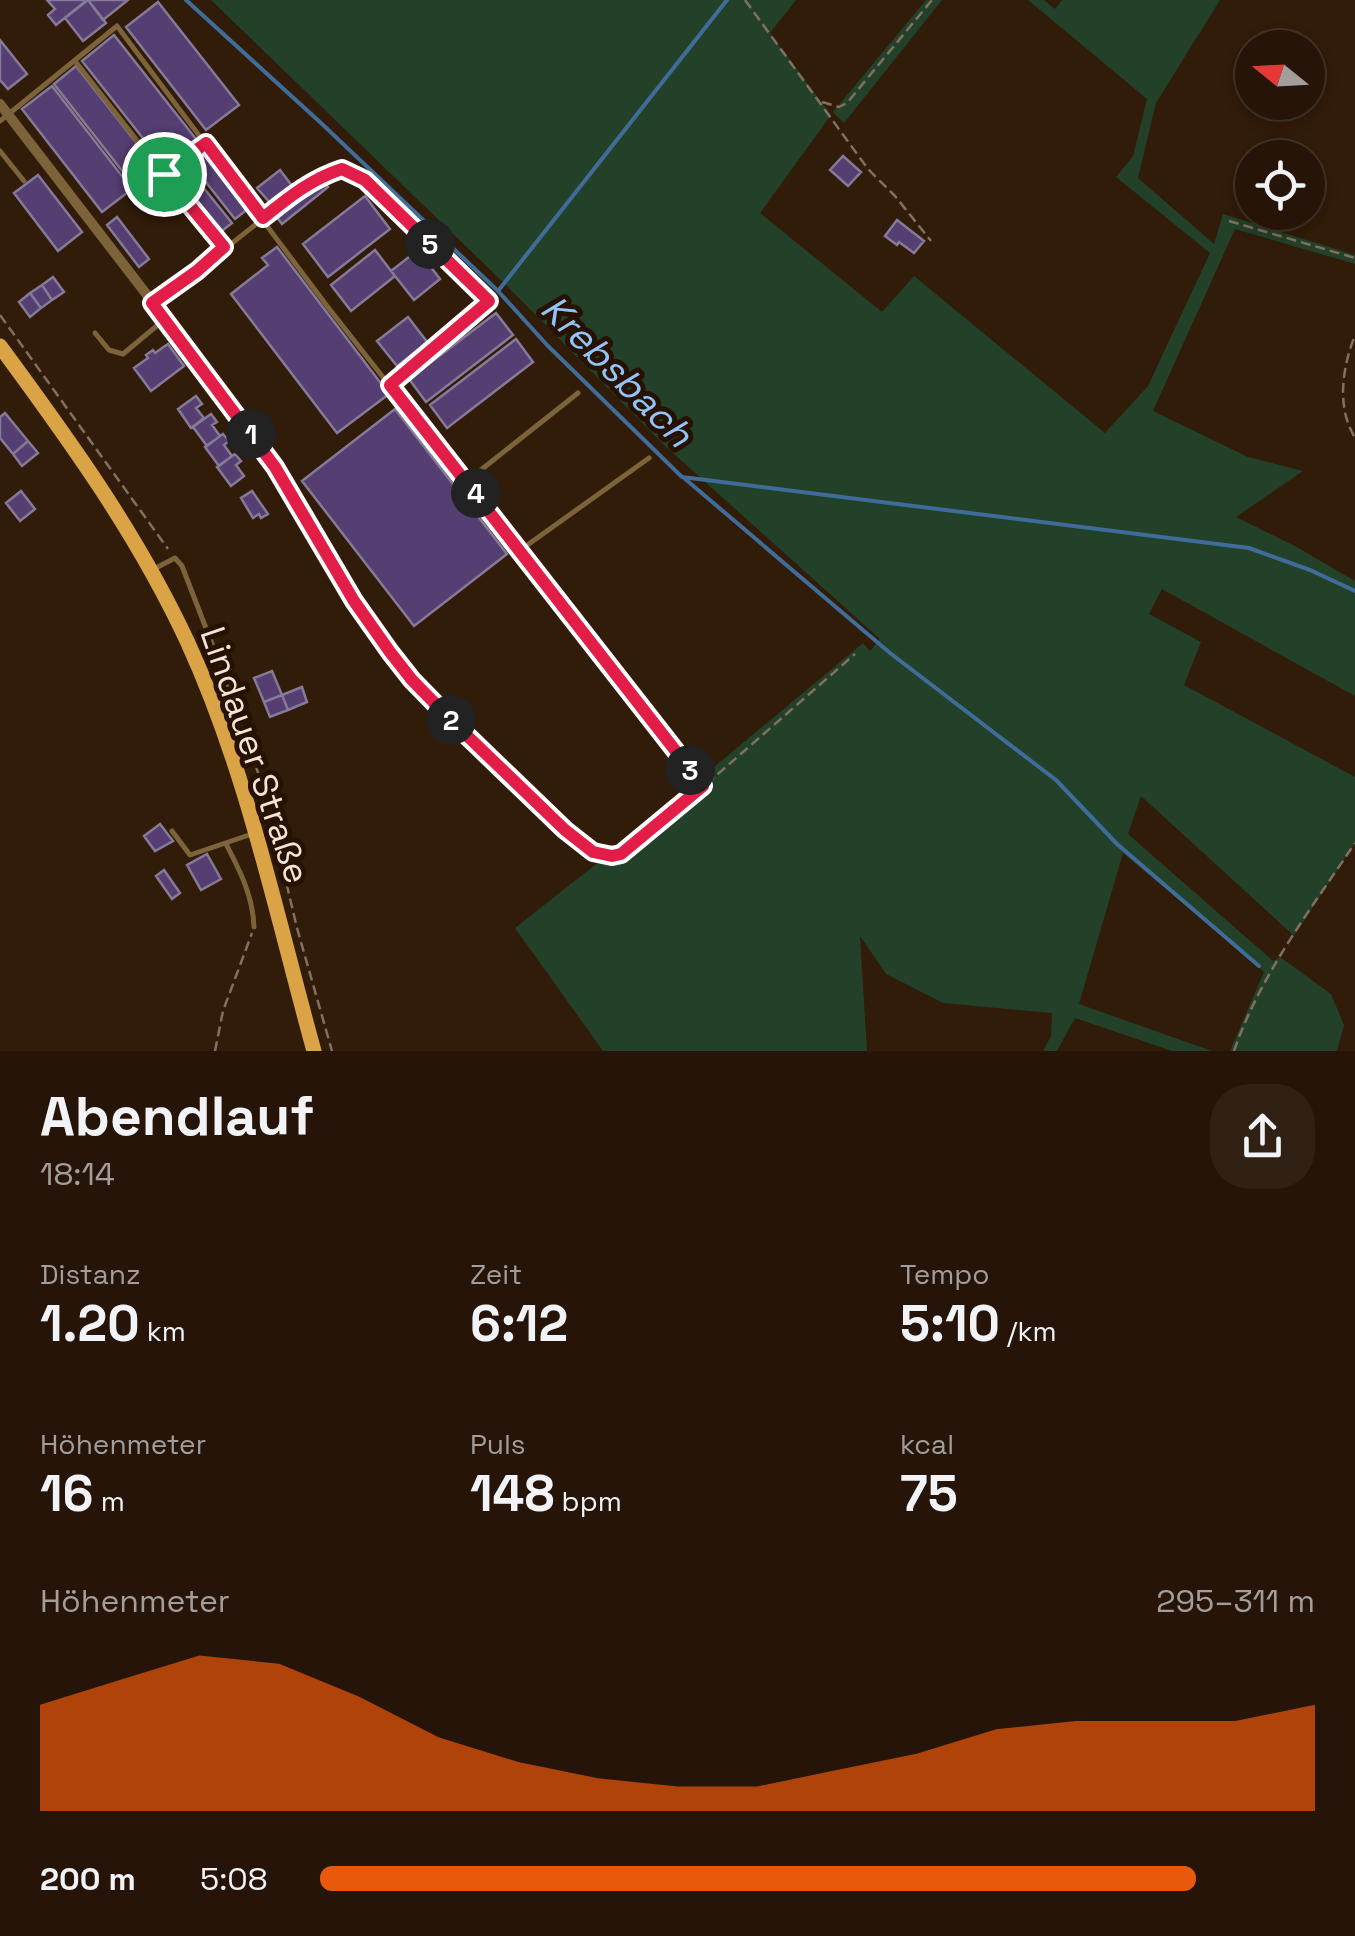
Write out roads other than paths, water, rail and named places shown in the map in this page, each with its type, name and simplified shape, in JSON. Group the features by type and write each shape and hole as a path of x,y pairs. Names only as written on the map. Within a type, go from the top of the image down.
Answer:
{"main road":[{"name":"Lindauer Straße","path":"0,346 77,451 152,570 187,641 237,772 314,1051"}],"street":[{"path":"0,104 4,118 165,319 275,467"}],"lane":[{"path":"4,118 117,26 327,306 558,600"},
{"path":"74,60 224,247"},
{"path":"164,174 206,143"},
{"path":"0,151 24,181"},
{"path":"152,303 304,186 342,169 365,180 489,301 390,385"},
{"path":"95,334 109,350 122,354 165,319"},
{"path":"467,481 578,393"},
{"path":"519,551 649,458"},
{"path":"152,570 176,558 234,701"},
{"path":"172,830 190,855 255,833"},
{"path":"226,844 245,882 254,927"}],"waterway":[{"name":"Krebsbach","path":"186,0 498,291 547,345 682,477 1249,548 1355,591"},
{"path":"498,291 727,0"},
{"path":"684,478 890,653 1056,780 1117,844 1259,966"}]}
